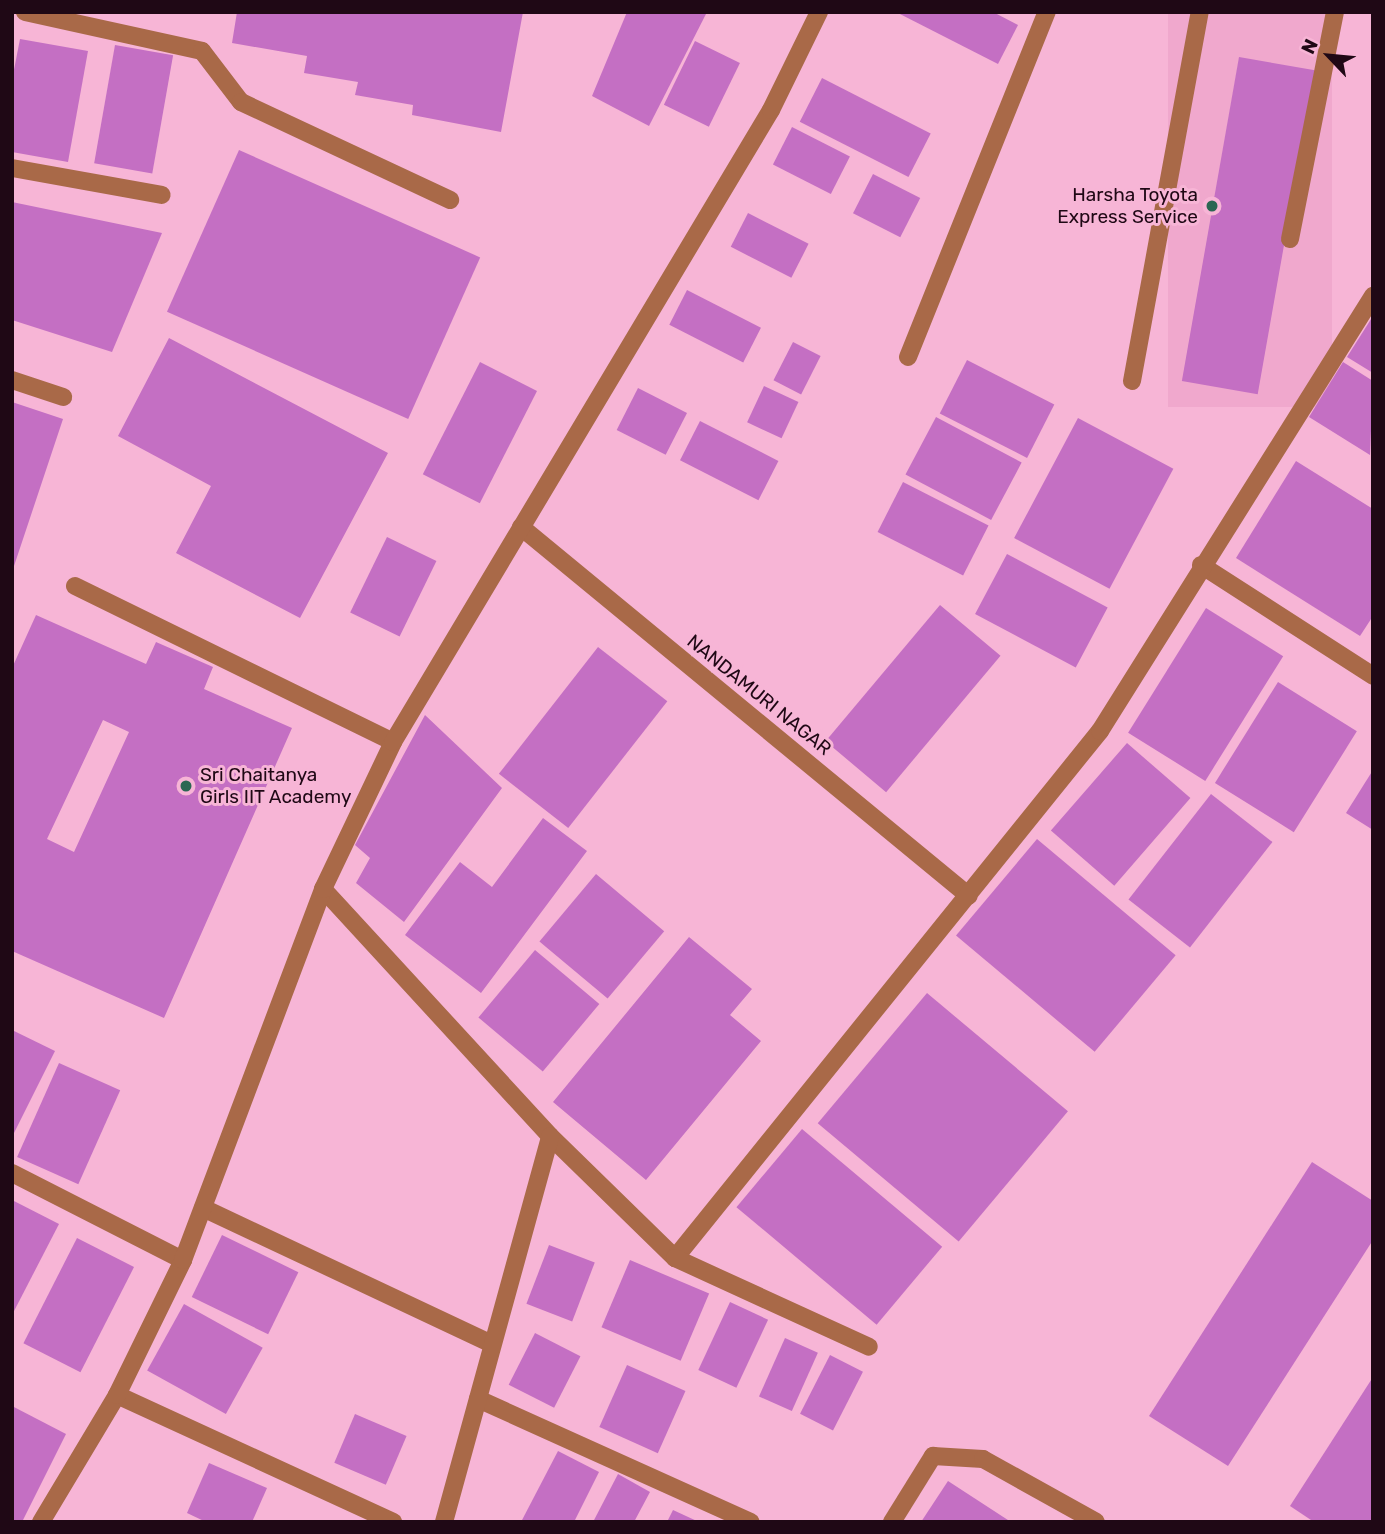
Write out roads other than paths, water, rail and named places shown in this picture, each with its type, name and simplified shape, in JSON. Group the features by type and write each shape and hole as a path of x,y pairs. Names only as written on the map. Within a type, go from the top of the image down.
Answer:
{"street":[{"path":"24,12 202,51 241,102 450,200"},
{"path":"41,1522 117,1395 183,1260 323,890 393,741 771,110 819,12"},
{"path":"908,357 1047,12"},
{"path":"1132,381 1200,12"},
{"path":"1290,239 1335,12"},
{"path":"12,168 162,195"},
{"path":"676,1258 1100,731 1201,565 1373,296"},
{"path":"12,380 63,397"},
{"name":"NANDAMURI NAGAR","path":"521,527 969,896"},
{"path":"1201,565 1373,676"},
{"path":"75,586 393,741"},
{"path":"323,890 550,1136 676,1258 869,1347"},
{"path":"444,1522 550,1136"},
{"path":"12,1173 183,1260"},
{"path":"203,1208 492,1344"},
{"path":"117,1395 393,1522"},
{"path":"478,1399 751,1522"},
{"path":"892,1522 933,1456 983,1459 1096,1522"}],"place":[{"name":"Harsha Toyota Express Service","path":"1212,206"},
{"name":"Sri Chaitanya Girls IIT Academy","path":"186,786"}]}
